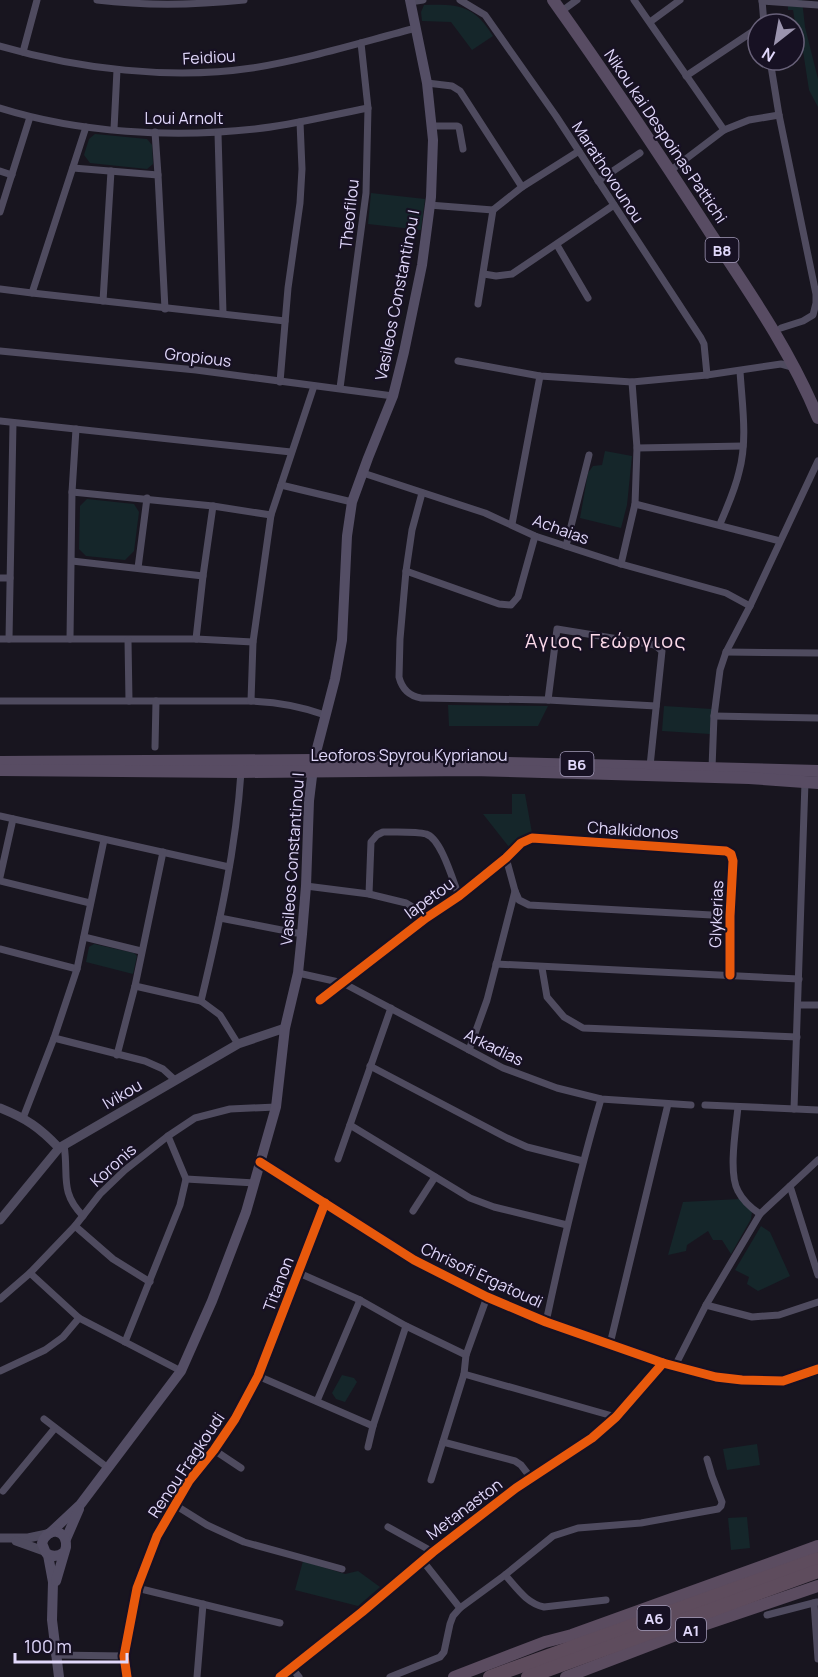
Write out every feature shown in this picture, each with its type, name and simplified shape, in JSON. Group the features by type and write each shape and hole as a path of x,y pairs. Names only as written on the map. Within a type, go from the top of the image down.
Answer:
{"highway":[{"name":"A1","path":"545,1642 572,1635 818,1545"},
{"name":"A6","path":"490,1677 818,1559"},
{"name":"A6","path":"528,1677 818,1571"},
{"name":"A1","path":"566,1677 697,1627 818,1586"},
{"path":"454,1677 545,1642"},
{"path":"468,1677 545,1642"}],"main road":[{"name":"Nikou kai Despoinas Pattichi","path":"553,0 781,328 792,362 818,418"},
{"name":"Vasileos Constantinou I","path":"49,1534 80,1505 181,1371 212,1301 238,1233 255,1183 276,1107 285,1028 298,973 306,886 309,801 314,766 335,680 342,640 347,536 352,502 393,396 422,265 429,206 433,140 427,83 410,1"},
{"name":"Nikou kai Despoinas Pattichi","path":"563,4 672,169 818,401"},
{"name":"Leoforos Spyrou Kyprianou","path":"0,762 472,770 749,778 818,783"},
{"name":"Leoforos Spyrou Kyprianou","path":"0,770 242,772 314,766 650,766 818,771"},
{"name":"Vasileos Constantinou I","path":"66,1539 80,1505"},
{"path":"54,1590 42,1544 45,1537 57,1532 66,1539 66,1547 54,1590 52,1620 58,1677"},
{"path":"46,1553 56,1556 64,1552"}],"street":[{"path":"23,52 38,0"},
{"path":"97,0 174,4 244,0"},
{"path":"410,1 423,0"},
{"name":"Marathovounou","path":"460,0 485,15 579,151 701,338 704,344 707,375"},
{"path":"563,4 578,0"},
{"path":"634,0 724,130"},
{"path":"650,22 680,0"},
{"path":"762,0 818,5"},
{"name":"Feidiou","path":"0,46 59,62 117,70 216,71 251,68 292,60 416,28"},
{"path":"686,76 746,36"},
{"name":"Theofilou","path":"340,388 366,193 368,108 361,43"},
{"path":"114,129 117,70"},
{"path":"772,72 816,294 813,315 781,328"},
{"path":"427,83 452,86 460,91 522,187"},
{"name":"Loui Arnolt","path":"0,108 30,117 86,127 155,132 218,133 300,122 368,108"},
{"path":"672,169 724,130 749,120 779,115"},
{"path":"0,212 30,117"},
{"path":"280,382 285,321 301,195 300,122"},
{"path":"431,126 459,127 463,149"},
{"path":"32,293 86,127"},
{"path":"155,132 165,309"},
{"path":"218,133 223,314"},
{"path":"429,206 493,210 522,187 579,151"},
{"path":"598,181 640,153"},
{"path":"73,168 158,176"},
{"path":"0,171 12,175"},
{"path":"103,301 111,171"},
{"path":"484,274 496,276 512,274 614,205"},
{"path":"478,304 493,210"},
{"path":"557,245 588,297"},
{"path":"0,289 285,321"},
{"path":"766,366 776,361 780,356 782,346"},
{"name":"Gropious","path":"0,351 196,370 393,396"},
{"path":"458,361 540,376 632,382 707,375 792,362"},
{"path":"720,524 740,471 743,420 740,370"},
{"path":"512,524 540,376"},
{"path":"621,564 635,504 637,448 632,382"},
{"path":"251,701 253,642 271,515 314,386"},
{"path":"0,421 291,453"},
{"path":"9,639 13,423"},
{"path":"70,639 72,492 76,429"},
{"path":"637,448 743,446"},
{"path":"566,546 589,455"},
{"path":"712,768 714,716 720,670 726,652 818,461"},
{"name":"Achaias","path":"363,473 485,513 535,536 621,564 726,593 750,606"},
{"path":"281,485 352,502"},
{"path":"72,492 147,498 271,515"},
{"path":"422,493 412,530 400,639 399,677 406,692 421,698 548,700 656,706"},
{"path":"138,568 147,498"},
{"path":"635,504 780,541"},
{"path":"196,639 213,506"},
{"path":"406,571 500,604 511,605 518,597 535,536"},
{"path":"72,561 203,576"},
{"path":"0,578 10,578"},
{"path":"548,700 557,629 659,647 662,651 650,766"},
{"path":"0,639 196,639 253,642"},
{"path":"128,640 129,701"},
{"path":"726,652 818,653"},
{"path":"0,701 251,701 302,707 325,715"},
{"path":"154,747 156,701"},
{"path":"714,716 818,718"},
{"path":"201,1001 220,918 242,772"},
{"path":"794,1109 805,782"},
{"path":"0,816 229,867"},
{"path":"13,819 0,879 90,903"},
{"path":"369,894 371,842 383,832 426,834 434,838 459,896"},
{"name":"Chalkidonos","path":"532,838 726,851 731,854"},
{"name":"Iapetou","path":"320,1000 426,918 459,896 521,843 532,838"},
{"path":"23,1118 54,1038 76,969 104,840"},
{"path":"117,1054 135,986 164,852"},
{"name":"Glykerias","path":"730,975 729,916 733,861 731,854"},
{"path":"506,858 519,900 529,905 729,916"},
{"path":"306,886 369,894 406,903 426,918"},
{"path":"469,1050 487,1000 515,891"},
{"path":"220,918 302,934"},
{"path":"84,937 141,951"},
{"path":"0,949 76,969"},
{"path":"496,964 799,979"},
{"path":"542,968 547,997 564,1017 584,1028 797,1037"},
{"name":"Arkadias","path":"298,973 343,983 503,1068 557,1088 600,1099 691,1104"},
{"path":"135,986 201,1001 220,1015 238,1044"},
{"path":"798,1005 818,1005"},
{"path":"338,1160 391,1008"},
{"name":"Ivikou","path":"0,1220 61,1147 238,1044 285,1028"},
{"path":"54,1038 145,1061 163,1069 175,1080"},
{"path":"370,1066 527,1147 583,1161"},
{"path":"546,1322 567,1225 600,1099"},
{"path":"610,1344 668,1104"},
{"path":"705,1105 818,1110"},
{"name":"Koronis","path":"0,1299 30,1273 75,1226 100,1194 125,1170 168,1136 195,1118 230,1109 276,1107"},
{"path":"738,1107 734,1182 743,1200 760,1214"},
{"path":"0,1108 23,1118 61,1147 66,1157 66,1189 75,1208 83,1216"},
{"path":"350,1125 470,1198 494,1207 567,1225"},
{"path":"125,1342 180,1205 186,1179 168,1136"},
{"path":"675,1366 706,1305 760,1214 818,1160"},
{"name":"Chrisofi Ergatoudi","path":"260,1162 414,1260 487,1298 546,1322 663,1363 716,1377 783,1381 818,1369"},
{"path":"413,1211 435,1177"},
{"path":"186,1179 255,1183"},
{"path":"790,1186 818,1275"},
{"name":"Titanon","path":"258,1376 325,1203"},
{"path":"75,1226 113,1259 150,1282"},
{"path":"30,1273 80,1318 181,1371"},
{"path":"299,1273 360,1300 406,1326 466,1354"},
{"path":"431,1479 464,1374 466,1354 487,1298"},
{"path":"317,1401 360,1300"},
{"path":"706,1305 752,1317 779,1315 818,1302"},
{"path":"0,1371 45,1350 63,1337 80,1318"},
{"path":"368,1447 406,1326"},
{"name":"Metanaston","path":"279,1677 362,1612 422,1560 531,1478 592,1438 616,1417 663,1363"},
{"path":"464,1374 616,1417"},
{"path":"258,1376 373,1426"},
{"name":"Renou Fragkoudi","path":"127,1677 123,1656 137,1588 157,1536 189,1481 235,1419 258,1376"},
{"path":"44,1419 108,1468"},
{"path":"3,1491 55,1428"},
{"path":"443,1442 515,1461 531,1478"},
{"path":"214,1449 241,1468"},
{"path":"390,1677 440,1657 444,1652 453,1616 460,1608 553,1536 578,1528 641,1523 718,1509 722,1506 722,1502 707,1458"},
{"path":"175,1505 207,1525 244,1542 342,1569"},
{"path":"388,1527 433,1552"},
{"path":"4,1539 49,1534"},
{"path":"4,1539 46,1553"},
{"path":"422,1560 460,1608"},
{"path":"505,1575 527,1600 544,1607 606,1600"},
{"path":"137,1588 280,1623"},
{"path":"767,1614 816,1602 818,1659"},
{"path":"197,1677 203,1604"},
{"path":"55,1655 123,1656"},
{"path":"291,1667 299,1677"}],"shaded area":[{"path":"788,0 802,0 803,12 788,10"},
{"path":"424,5 464,8 479,18 493,36 472,50 451,22 422,21 421,12"},
{"path":"806,31 818,79 818,107 809,90 806,70"},
{"path":"95,134 147,139 152,145 153,164 147,169 90,163 84,155 89,139"},
{"path":"371,193 425,199 421,230 368,224"},
{"path":"605,451 632,456 627,505 621,528 580,518 588,473 593,466 602,465"},
{"path":"87,499 134,504 139,512 134,551 125,560 86,556 79,549 80,506"},
{"path":"448,705 548,706 538,726 449,726"},
{"path":"664,706 712,709 710,734 662,731"},
{"path":"512,794 525,794 532,833 509,847 483,814 512,814"},
{"path":"94,944 134,953 137,956 133,974 86,962 89,947"},
{"path":"739,1199 752,1212 751,1219 731,1254 722,1240 713,1240 708,1231 687,1245 686,1251 668,1255 683,1202"},
{"path":"761,1226 770,1232 790,1276 758,1291 747,1284 749,1277 735,1270"},
{"path":"342,1375 354,1378 357,1382 345,1402 336,1399 332,1393"},
{"path":"757,1444 760,1465 727,1470 723,1449"},
{"path":"747,1517 750,1548 731,1550 728,1518"},
{"path":"303,1561 345,1574 358,1571 380,1587 358,1606 295,1590"}],"cycle path":[{"path":"320,1000 426,918 459,896 521,843 532,838 726,851 731,854 733,861 730,975"},
{"path":"260,1162 414,1260 487,1297 546,1322 663,1363 716,1377 783,1381 818,1369"},
{"path":"127,1677 124,1656 137,1588 157,1536 189,1481 235,1419 258,1376 325,1203"},
{"path":"280,1677 433,1552 516,1488 592,1438 616,1417 663,1363"}],"district":[{"name":"Άγιος Γεώργιος","path":"606,640"}]}
